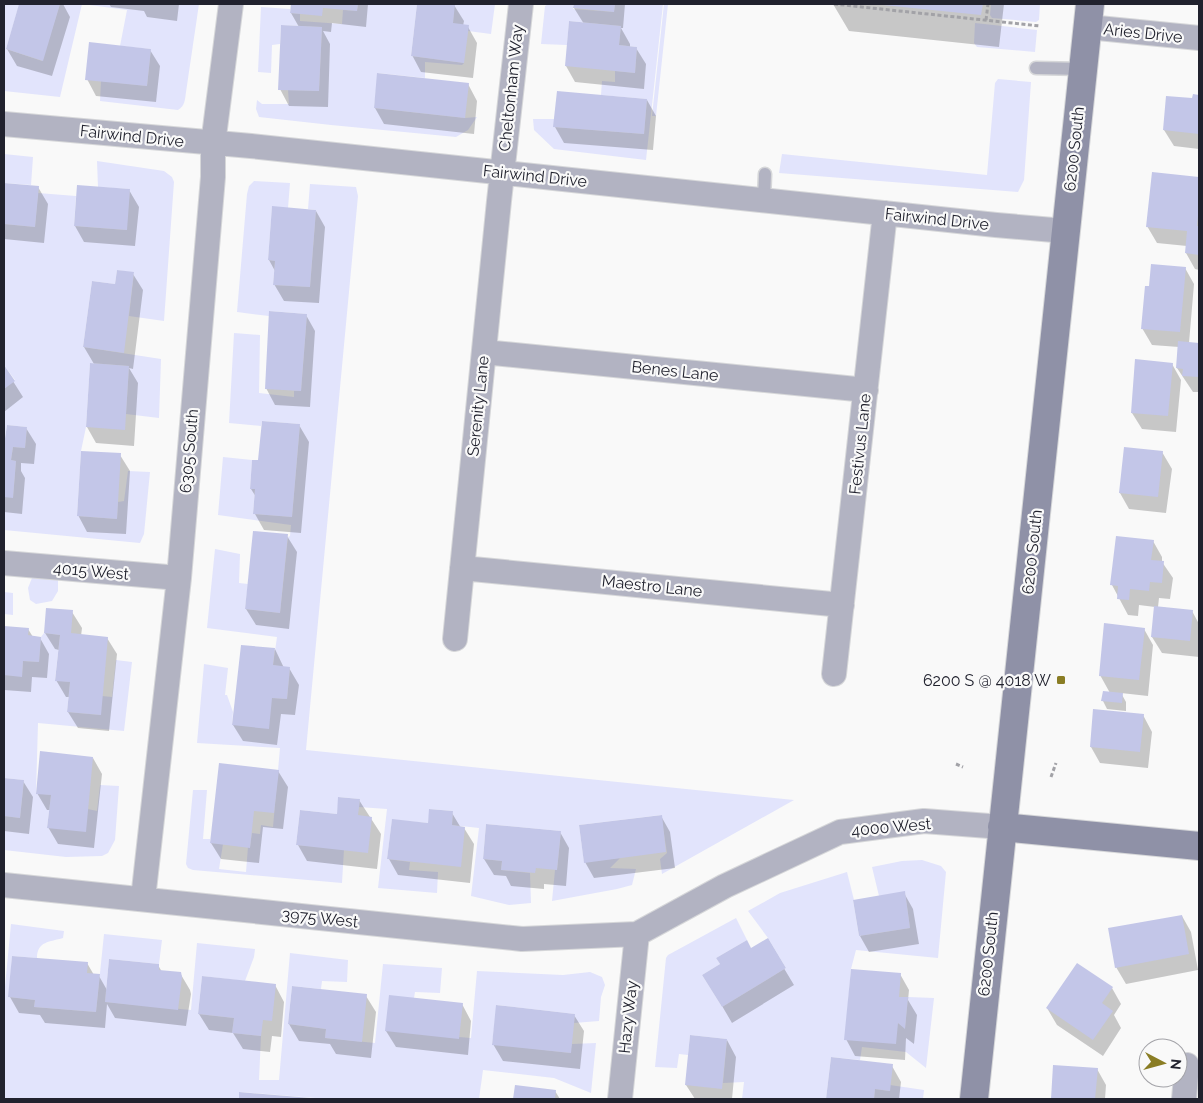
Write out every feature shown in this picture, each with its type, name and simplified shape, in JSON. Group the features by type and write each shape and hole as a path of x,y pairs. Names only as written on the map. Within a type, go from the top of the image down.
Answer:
{"main road":[{"name":"6200 South","path":"974,1099 1089,16"},
{"name":"4000 West","path":"1002,827 1199,846"}],"street":[{"name":"6305 South","path":"143,898 178,578 214,144 231,4"},
{"name":"Cheltonham Way","path":"502,172 521,4"},
{"name":"Aries Drive","path":"1089,16 1199,38"},
{"name":"Fairwind Drive","path":"4,124 502,172 1065,231"},
{"name":"Serenity Lane","path":"455,639 502,172"},
{"name":"Festivus Lane","path":"834,674 885,213"},
{"name":"Benes Lane","path":"484,352 866,390"},
{"name":"4015 West","path":"4,563 178,578"},
{"name":"Maestro Lane","path":"462,568 842,605"},
{"name":"4000 West","path":"637,934 725,886 840,832 924,822 1002,827"},
{"name":"3975 West","path":"4,885 522,939 637,934"},
{"name":"Hazy Way","path":"620,1099 637,934"}],"lane":[{"path":"1036,68 1083,69"},
{"path":"764,200 766,174"}],"path":[{"path":"834,4 906,10 1040,26"},
{"path":"986,20 988,4"},
{"path":"1051,777 1056,763"},
{"path":"956,764 964,767"}],"shaded area":[{"path":"4,4 19,5 6,49 42,61 60,4 82,4 60,97 4,91"},
{"path":"82,4 199,4 185,100 178,110 100,101 101,81 147,86 151,49 120,46 127,10"},
{"path":"358,4 417,4 411,56 464,63 462,65 425,62 425,78 378,73 374,108 465,118 477,117 468,130 456,137 259,117 256,109 257,100 262,104 289,104 288,90 319,91 322,27 281,25 280,44 272,45 271,73 258,72 261,7 290,9 290,13 300,14 300,21 342,24 343,10 357,11"},
{"path":"454,4 495,4 491,34 468,31 453,23"},
{"path":"548,4 574,4 573,9 614,12 615,4 663,4 646,160 554,149 534,130 533,119 554,119 554,127 644,134 647,99 601,95 602,81 615,82 615,71 635,73 637,47 619,45 621,26 569,21 567,45 541,44 545,6"},
{"path":"664,4 668,4 656,116 652,116"},
{"path":"991,4 1040,4 1039,20 1036,22 992,18 990,15"},
{"path":"975,23 1037,30 1035,52 977,47 974,43"},
{"path":"998,79 1031,82 1024,180 1018,192 779,173 782,154 987,175 995,83"},
{"path":"4,154 33,157 31,185 4,183"},
{"path":"97,161 164,171 172,177 174,182 164,321 129,316 134,273 117,270 115,284 92,281 83,347 161,359 159,418 126,414 129,366 90,363 86,427 81,451 77,516 117,519 118,502 124,501 128,471 150,472 144,534 140,543 4,530 4,497 13,497 16,461 11,460 13,447 25,448 27,427 7,425 4,445 4,389 15,380 4,365 4,224 35,227 38,193 76,196 74,226 126,230 130,189 98,187"},
{"path":"254,181 290,183 288,208 272,207 268,260 275,261 273,285 310,287 316,210 308,209 310,184 356,187 358,196 306,750 794,800 662,874 660,859 667,853 661,815 579,825 584,862 620,858 610,868 636,869 632,885 552,901 561,831 486,824 483,859 502,861 501,870 530,873 531,903 509,905 471,896 479,828 452,825 453,811 430,809 428,823 392,820 387,859 410,862 409,870 438,872 437,893 378,888 387,809 359,807 360,799 339,797 337,814 300,810 296,845 344,849 342,883 193,870 188,868 186,864 193,790 207,790 203,839 210,839 210,843 223,844 219,869 246,872 248,847 250,847 252,833 260,834 261,825 273,827 280,748 197,743 204,664 228,668 225,695 227,695 233,712 232,725 272,698 287,699 290,668 273,665 277,637 207,628 215,549 240,554 239,583 248,584 245,609 280,613 288,537 290,536 291,525 218,515 223,457 252,460 250,489 255,489 253,514 292,517 300,424 262,421 261,426 229,423 234,333 260,335 259,393 294,397 294,391 301,391 307,314 270,311 269,316 237,312 247,194 249,186"},
{"path":"39,574 58,579 58,591 52,601 36,604 30,600 28,588 32,578"},
{"path":"4,592 13,593 13,615 4,614"},
{"path":"44,633 60,635 55,680 70,682 67,712 100,715 102,696 112,697 116,660 132,662 124,731 38,723 36,793 51,795 47,828 88,809 97,811 100,785 119,786 115,840 108,853 102,856 66,857 4,850 4,816 20,818 24,780 4,778 4,675 22,676 23,661 39,662 41,637"},
{"path":"922,860 941,866 946,872 938,958 856,950 851,969 845,1039 898,1023 905,1028 908,997 934,998 926,1068 906,1052 862,1047 860,1060 831,1057 826,1099 742,1099 744,1082 723,1083 727,1039 690,1035 688,1055 679,1054 677,1068 655,1067 666,958 668,955 736,918 747,940 716,958 720,964 702,975 722,1007 786,968 768,938 748,911 780,893 847,872 854,900 859,936 910,928 905,892 879,896 872,867 902,861"},
{"path":"11,924 64,931 63,938 45,943 39,948 37,958 12,956 9,997 35,1000 34,1007 96,1012 104,934 162,940 159,964 109,959 105,1002 191,1010 197,943 255,949 245,981 202,976 198,1014 234,1018 232,1033 261,1036 259,1080 279,1080 290,953 348,960 347,982 322,981 321,989 292,986 288,1024 326,1029 325,1038 375,1043 383,964 442,968 440,993 415,992 414,998 459,1037 471,1038 477,971 563,975 590,972 602,977 605,985 601,997 599,1021 574,1023 575,1014 497,1005 492,1044 570,1053 572,1044 596,1043 591,1093 554,1078 483,1070 479,1099 339,1099 240,1092 239,1099 4,1099 4,997"},
{"path":"890,1085 924,1090 923,1099 874,1099 875,1089 889,1091"}],"building":[{"path":"19,4 60,4 43,61 6,49"},
{"path":"291,4 358,4 357,11 323,8 322,16 290,13"},
{"path":"417,4 455,4 453,23 469,25 464,63 411,56"},
{"path":"574,4 615,4 614,12 573,8"},
{"path":"883,4 983,4 981,15"},
{"path":"569,21 621,26 619,45 637,47 635,73 565,66"},
{"path":"281,25 322,27 319,91 278,90"},
{"path":"89,42 151,49 147,86 85,80"},
{"path":"377,73 469,83 465,118 374,108"},
{"path":"557,91 647,99 644,134 553,127"},
{"path":"1193,94 1199,95 1199,134 1163,130 1166,96 1192,98"},
{"path":"1152,172 1199,177 1197,226 1199,226 1199,255 1185,253 1187,231 1146,227"},
{"path":"4,183 39,186 35,227 4,224"},
{"path":"77,185 130,189 127,230 74,226"},
{"path":"272,206 316,210 310,287 273,285 275,261 268,260"},
{"path":"1151,264 1186,267 1180,332 1141,329 1145,286 1149,286"},
{"path":"117,270 134,272 124,353 83,347 92,281 115,284"},
{"path":"269,311 307,314 301,391 265,389"},
{"path":"1178,341 1199,343 1199,377 1182,376 1183,369 1176,368"},
{"path":"1135,359 1173,363 1168,416 1131,413"},
{"path":"90,363 129,366 125,430 86,427"},
{"path":"4,365 15,381 4,389"},
{"path":"262,421 300,424 292,517 253,514 255,489 250,489 252,460 258,460"},
{"path":"7,425 27,427 25,448 13,447 11,460 16,461 13,498 4,497 4,445"},
{"path":"1124,447 1163,451 1158,497 1119,493"},
{"path":"81,451 121,453 117,519 77,516"},
{"path":"253,531 288,534 280,613 245,609"},
{"path":"1116,536 1154,540 1151,560 1164,561 1162,583 1150,582 1149,591 1130,589 1129,600 1117,599 1118,586 1110,585"},
{"path":"1154,606 1193,610 1190,641 1151,637"},
{"path":"46,608 73,610 71,633 108,637 101,715 67,712 70,682 55,681 60,635 44,633"},
{"path":"1104,623 1145,628 1139,680 1099,676"},
{"path":"4,626 29,628 28,635 41,637 39,662 23,661 22,677 4,675"},
{"path":"241,645 275,648 273,665 290,667 287,699 272,698 269,729 232,725"},
{"path":"1103,691 1123,693 1122,703 1101,701"},
{"path":"1093,709 1144,714 1140,752 1090,747"},
{"path":"40,751 93,757 86,832 47,828 51,795 36,794"},
{"path":"219,763 279,770 274,813 254,811 250,848 210,843"},
{"path":"4,778 24,780 20,818 4,816"},
{"path":"338,797 360,799 358,815 372,817 368,853 296,845 300,810 337,814"},
{"path":"429,809 453,811 452,825 465,827 461,867 387,859 392,819 428,823"},
{"path":"662,815 666,852 584,863 579,825"},
{"path":"486,824 561,831 557,870 536,868 535,873 501,870 502,861 483,859"},
{"path":"905,891 910,928 859,936 853,900"},
{"path":"1182,915 1189,954 1115,968 1108,928"},
{"path":"768,938 786,968 722,1007 702,975 720,964 716,958 747,940 751,948"},
{"path":"12,956 88,962 87,973 100,974 96,1012 34,1007 35,1000 8,997"},
{"path":"109,959 159,964 159,970 181,972 178,1010 105,1002"},
{"path":"1077,963 1113,987 1102,1003 1113,1011 1093,1040 1046,1008"},
{"path":"851,969 901,973 899,997 908,997 905,1029 898,1023 896,1044 844,1040"},
{"path":"202,976 276,984 272,1021 263,1020 261,1036 232,1033 234,1018 198,1014"},
{"path":"292,986 367,994 362,1042 325,1038 326,1029 288,1024"},
{"path":"389,995 463,1003 459,1039 385,1031"},
{"path":"496,1005 575,1014 571,1053 492,1045"},
{"path":"690,1035 727,1039 722,1089 685,1085"},
{"path":"831,1057 893,1064 890,1091 875,1089 874,1099 826,1099"},
{"path":"1053,1065 1098,1068 1095,1099 1051,1099"},
{"path":"515,1085 556,1090 555,1099 513,1099"},
{"path":"239,1092 311,1098 311,1099 239,1099"}],"place":[{"name":"6200 S @ 4018 W","path":"1061,680"}]}
